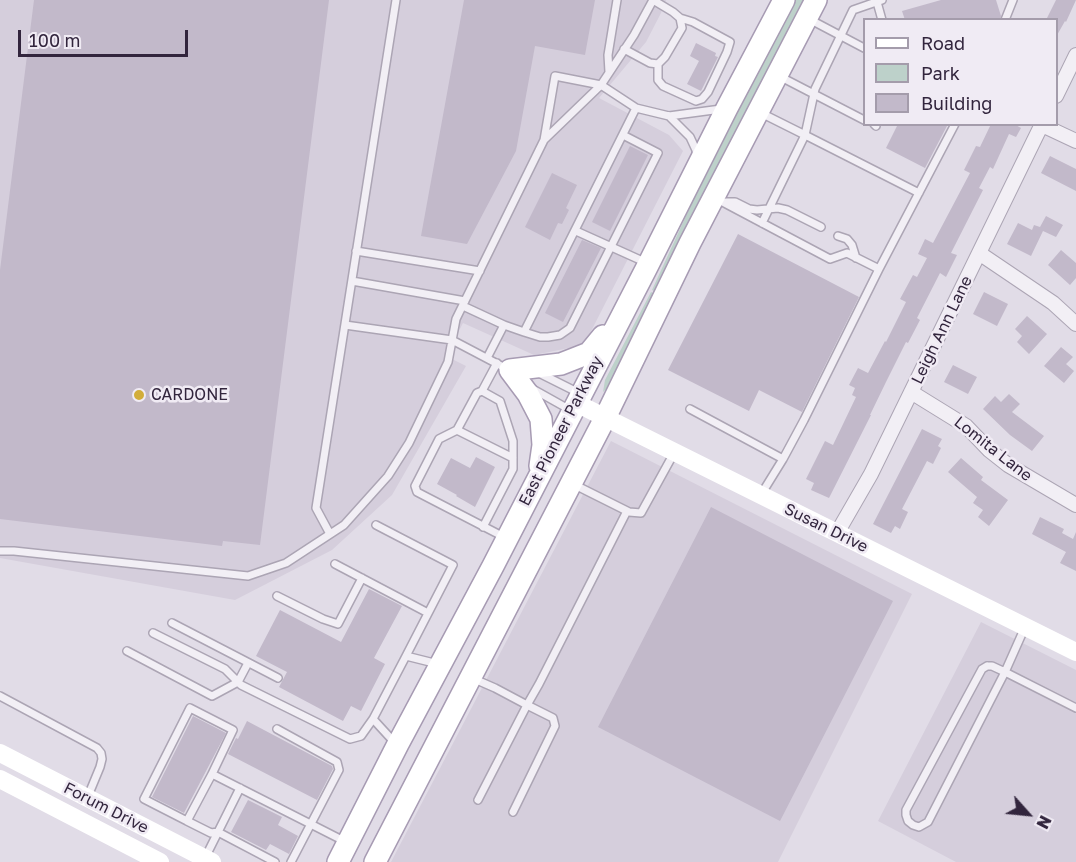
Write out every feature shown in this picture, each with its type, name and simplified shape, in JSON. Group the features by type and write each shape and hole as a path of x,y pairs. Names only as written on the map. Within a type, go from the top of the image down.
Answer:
{"main road":[{"name":"East Pioneer Parkway","path":"343,853 784,0"},
{"name":"East Pioneer Parkway","path":"375,862 718,200 758,111 811,9"},
{"path":"504,367 561,364 590,353 627,304"},
{"path":"504,367 528,394 541,418 543,445 539,475"}],"street":[{"path":"1058,92 1076,56"},
{"name":"Leigh Ann Lane","path":"837,533 871,474 1042,126"},
{"path":"1044,126 1076,141"},
{"path":"979,253 1053,303 1076,324"},
{"name":"Lomita Lane","path":"911,392 966,426 989,450 1008,465 1076,505"},
{"name":"Susan Drive","path":"576,403 1076,652"},
{"name":"Forum Drive","path":"0,753 208,860"},
{"name":"Forum Drive","path":"0,779 160,862"},
{"path":"117,840 128,819"}],"lane":[{"path":"330,534 316,508 396,0"},
{"path":"609,73 608,55 617,0"},
{"path":"544,140 601,85 653,0 680,18 693,22 730,42 708,92 702,99 696,101 663,86 658,80 658,64 665,57 681,28 680,18"},
{"path":"1006,18 1013,0"},
{"path":"762,223 805,135 815,89 853,10 880,1 882,18"},
{"path":"811,9 840,36 863,48"},
{"path":"624,49 650,63 658,64"},
{"path":"776,75 863,119"},
{"path":"0,551 248,576 286,563 344,525 388,476 409,443 448,362 456,319 544,140 555,76 601,85 636,108 669,116 727,108"},
{"path":"524,332 636,108"},
{"path":"758,111 919,193"},
{"path":"669,116 690,137 696,150 697,166"},
{"path":"760,495 804,420 954,126"},
{"path":"352,281 464,303 504,325 540,337 560,335 570,328 658,153 623,135"},
{"path":"718,200 735,202 749,209 787,210 821,227"},
{"path":"718,200 830,259 847,253 879,269"},
{"path":"576,231 649,263"},
{"path":"838,236 847,239 852,245 856,258"},
{"path":"356,251 480,270"},
{"path":"345,325 452,340 504,367 525,385 565,407 576,403 575,391 534,370 504,367"},
{"path":"487,358 504,325"},
{"path":"504,367 482,391 477,393 458,430 439,439 415,486 417,492 506,539"},
{"path":"482,391 500,401 513,441 513,469 483,527"},
{"path":"690,409 783,459"},
{"path":"458,430 513,458"},
{"path":"571,483 627,511 641,513 674,453"},
{"path":"478,800 627,511"},
{"path":"153,633 225,669 241,685 350,739 361,736 374,719 453,565 376,525"},
{"path":"334,564 428,613"},
{"path":"277,596 338,624 362,578"},
{"path":"172,623 278,678"},
{"path":"1025,627 1005,672 928,822 920,827 908,821 906,810 982,669 992,666 1005,672 1076,708"},
{"path":"127,651 212,696 238,682 248,663"},
{"path":"406,656 440,664"},
{"path":"470,678 495,688 553,718 555,726 513,812"},
{"path":"0,696 97,748 102,759 87,798"},
{"path":"188,821 233,730 190,708 144,800 211,834 218,832 276,862"},
{"path":"374,719 397,746"},
{"path":"276,729 337,762 339,770 291,862"},
{"path":"212,774 311,825 343,853"},
{"path":"208,860 218,832 240,788"}],"shaded area":[{"path":"0,0 666,0 646,42 599,98 669,135 683,151 584,345 534,355 463,323 446,356 466,366 392,495 332,550 235,600 0,558"},
{"path":"611,441 912,594 778,862 391,862"},
{"path":"981,622 1076,670 1076,862 956,862 878,821"}],"green space":[{"path":"794,0 810,0 612,384 603,392 605,380 651,292 654,291 652,290 713,157"}],"building":[{"name":"CARDONE","path":"34,0 329,0 260,545 223,541 222,546 0,519 0,270"},
{"path":"464,0 595,0 585,55 535,46 516,151 467,244 421,236"},
{"path":"941,0 996,0 1001,16 1000,18 904,18 902,11"},
{"path":"1056,0 1076,0 1058,33 1058,18 1047,18"},
{"path":"696,43 716,53 715,56 718,57 701,91 687,84 699,61 690,56"},
{"path":"897,126 947,126 925,168 886,148"},
{"path":"990,126 1021,128 1016,137 1009,134 993,169 990,167 979,188 983,190 951,253 957,255 946,277 940,273 917,318 920,320 908,343 906,342 829,498 811,490 814,483 806,479 825,441 833,445 856,397 852,395 855,388 849,385 858,368 868,373 886,342 906,302 900,299 913,275 917,277 927,258 918,254 925,239 933,243 970,173 964,170 976,146 980,147"},
{"path":"630,146 648,155 610,231 592,222"},
{"path":"1050,156 1076,169 1076,191 1041,173"},
{"path":"552,173 577,185 566,208 569,210 562,224 558,223 550,240 525,227"},
{"path":"1046,216 1063,225 1056,237 1043,231 1031,256 1007,244 1018,223 1032,230 1034,225 1040,227"},
{"path":"738,234 859,297 802,412 759,390 749,411 668,370"},
{"path":"582,240 601,248 563,322 545,313"},
{"path":"1061,250 1076,263 1076,278 1070,285 1048,265"},
{"path":"984,292 1008,304 997,326 973,314"},
{"path":"1027,316 1047,334 1029,354 1017,342 1022,336 1015,329"},
{"path":"1061,347 1073,357 1066,364 1074,371 1064,383 1044,366"},
{"path":"953,365 977,377 968,394 944,382"},
{"path":"1009,394 1020,404 1012,412 1044,436 1032,451 1010,435 983,409 995,396 1001,402"},
{"path":"922,429 942,439 938,446 941,448 933,464 927,461 902,509 908,512 900,529 895,526 891,533 873,524"},
{"path":"476,457 495,467 475,507 437,484 451,458 470,468"},
{"path":"961,458 983,477 981,480 1008,500 989,526 978,517 983,510 973,503 977,497 948,472"},
{"path":"711,507 893,601 780,821 598,727"},
{"path":"1040,517 1064,529 1062,533 1073,539 1076,532 1076,571 1060,563 1066,552 1032,534"},
{"path":"369,589 402,606 374,658 385,664 361,711 351,706 343,721 279,687 287,672 256,656 280,610 341,642"},
{"path":"193,716 226,733 184,813 152,797"},
{"path":"247,721 332,766 333,769 317,800 228,754"},
{"path":"248,800 282,817 278,825 298,836 289,854 270,844 266,850 231,832"}],"place":[{"name":"CARDONE","path":"139,395"}]}
